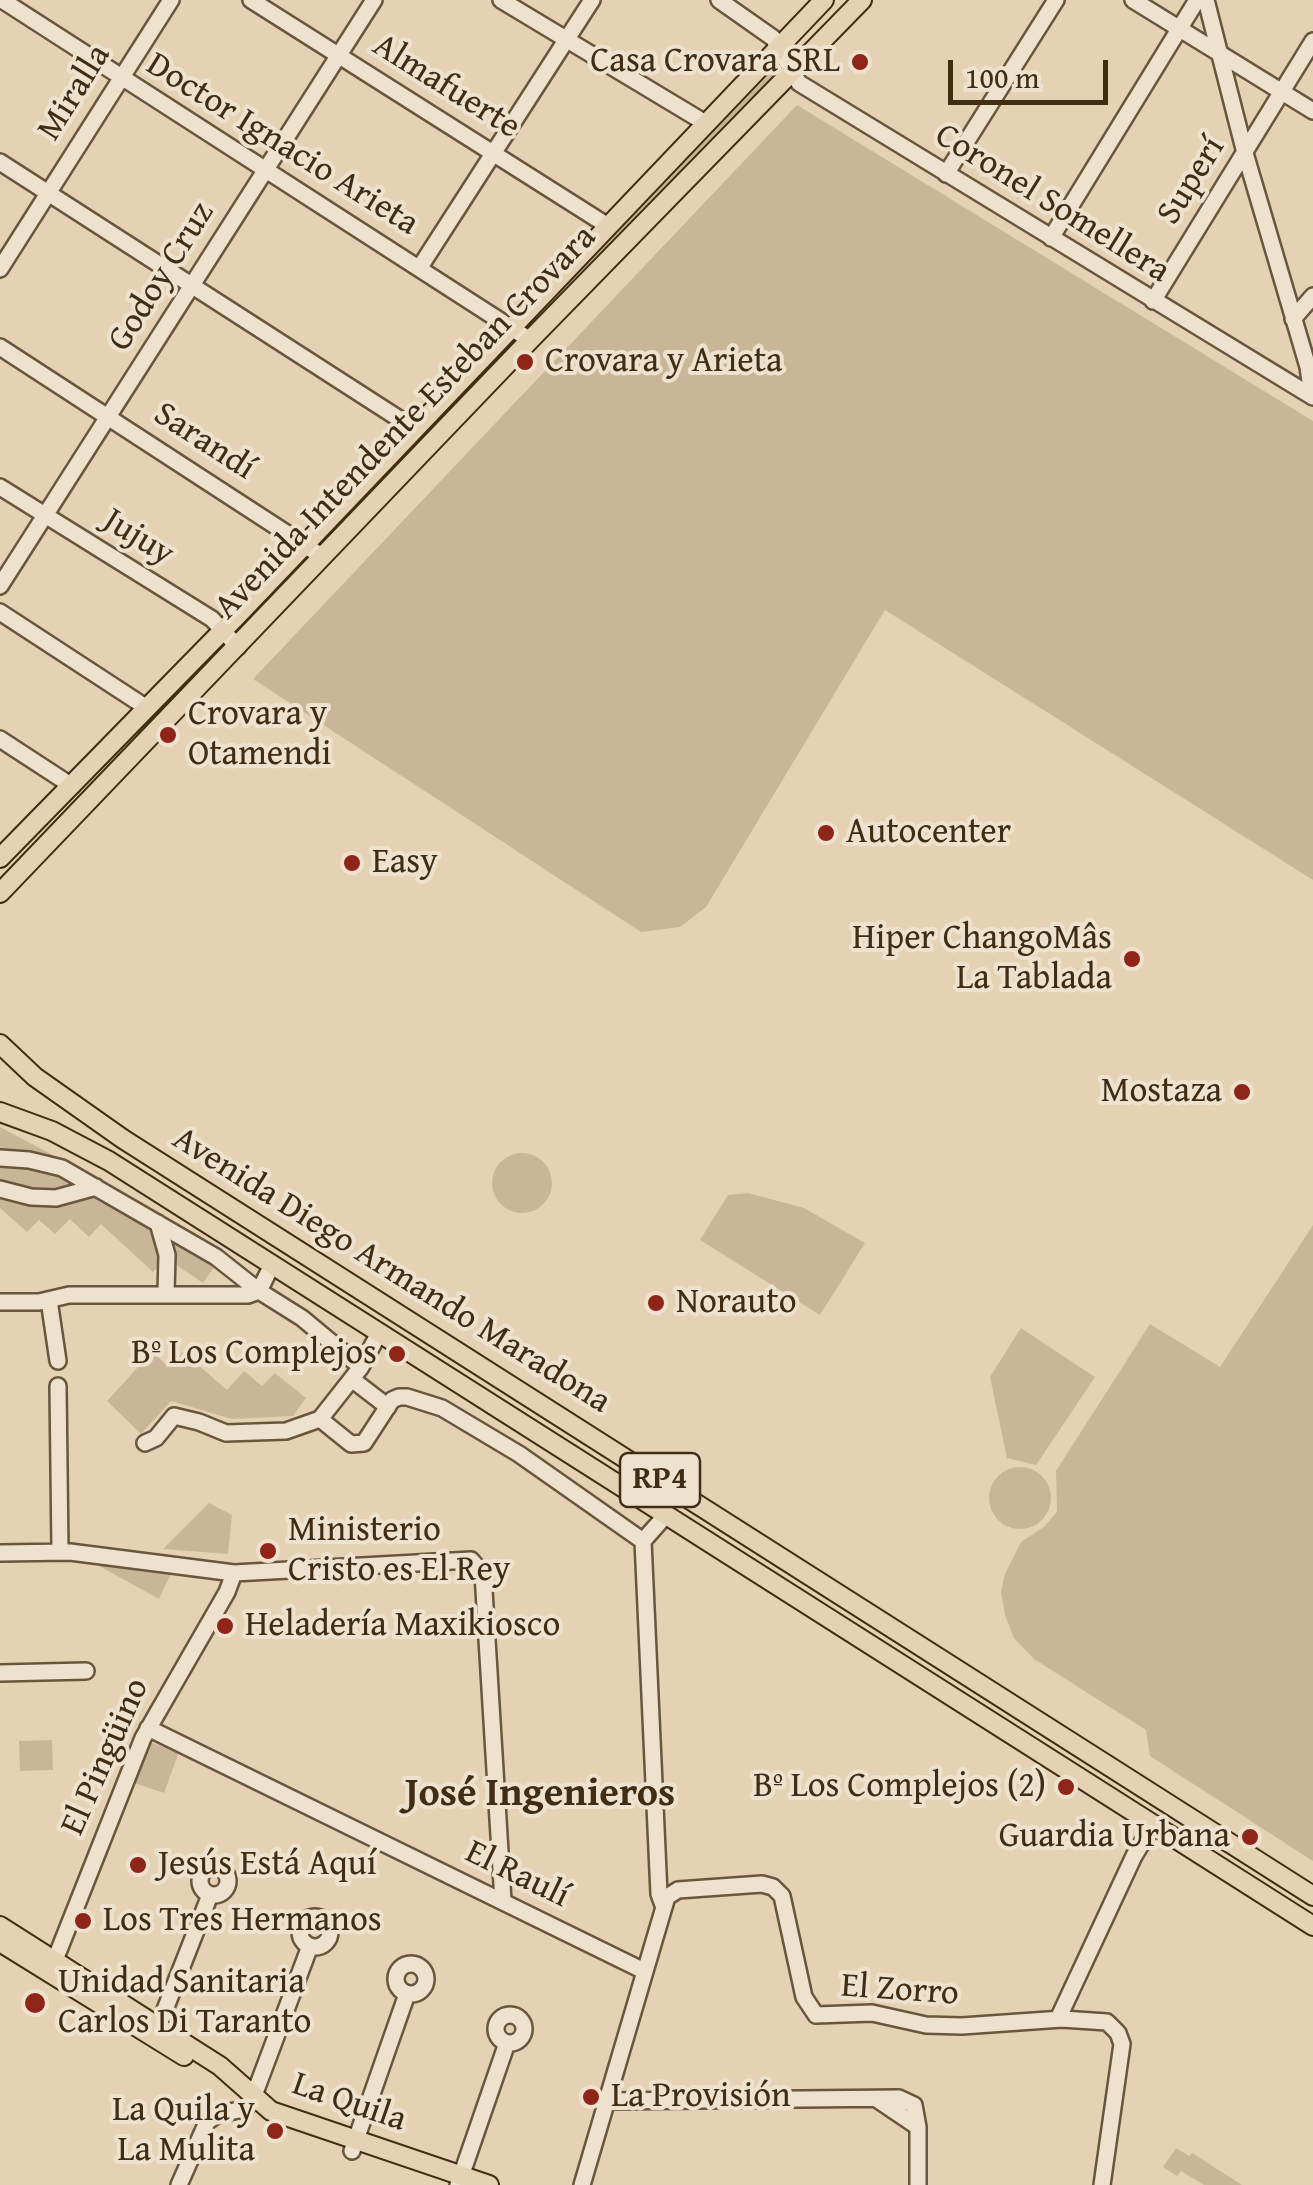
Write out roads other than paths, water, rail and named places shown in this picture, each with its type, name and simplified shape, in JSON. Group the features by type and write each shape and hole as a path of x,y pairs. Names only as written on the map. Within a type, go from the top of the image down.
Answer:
{"main road":[{"name":"Avenida Intendente Esteban Crovara","path":"0,858 224,630 824,0"},
{"name":"Avenida Intendente Esteban Crovara","path":"2,889 862,0"},
{"path":"0,1034 6,1050"},
{"name":"Avenida Diego Armando Maradona","path":"6,1050 58,1094 123,1139 1313,1896"},
{"name":"Avenida Diego Armando Maradona","path":"0,1112 78,1143 1313,1926"},
{"name":"La Quila","path":"0,1926 53,1967 228,2072 250,2102 354,2146 457,2182 489,2185"},
{"name":"La Quila","path":"0,1942 53,1967"}],"street":[{"name":"Doctor Ignacio Arieta","path":"2,0 530,340"},
{"name":"Miralla","path":"0,269 171,0"},
{"name":"Almafuerte","path":"251,0 608,226"},
{"name":"Godoy Cruz","path":"0,586 374,0"},
{"path":"502,0 708,124"},
{"path":"420,268 592,0"},
{"path":"719,0 774,38 778,46"},
{"path":"946,174 1056,0"},
{"path":"1132,0 1313,111"},
{"path":"1051,238 1198,0"},
{"path":"1206,0 1245,153 1308,368 1312,397"},
{"name":"Superí","path":"1152,301 1313,41"},
{"name":"Coronel Somellera","path":"778,46 799,84 1312,397"},
{"path":"0,162 415,429"},
{"path":"1294,319 1313,296"},
{"name":"Sarandí","path":"0,347 322,557"},
{"name":"Jujuy","path":"0,487 224,630 238,647"},
{"path":"0,612 148,708"},
{"path":"0,739 72,786"},
{"path":"0,1158 58,1166 216,1257 302,1318 388,1407"},
{"path":"0,1188 32,1197 56,1198 96,1188"},
{"path":"158,1223 167,1255 166,1293"},
{"path":"1,1302 69,1295 248,1295 259,1291 272,1265"},
{"path":"49,1300 58,1361"},
{"path":"145,1443 156,1438 174,1416 226,1433 286,1431 320,1419 357,1374 379,1333"},
{"path":"58,1386 60,1551"},
{"path":"320,1419 357,1446 364,1443 392,1400 408,1396 454,1414 519,1454 643,1542"},
{"path":"582,2185 662,1905 643,1542 666,1515"},
{"path":"0,1553 60,1551 234,1573 466,1559 476,1564 483,1574 502,1901"},
{"name":"El Pingüino","path":"53,1967 148,1728 228,1592 234,1573"},
{"path":"0,1672 86,1671"},
{"name":"El Raulí","path":"148,1728 644,1971"},
{"path":"1058,2019 1134,1856 1153,1825"},
{"name":"El Zorro","path":"662,1905 670,1892 678,1890 762,1884 774,1888 785,1905 804,1997 816,2015 872,2013 926,2025 962,2026 1058,2019 1107,2022 1122,2044 1102,2185"},
{"path":"156,2032 210,1895"},
{"path":"179,2185 206,2122 250,2102 310,1946"},
{"path":"354,2146 406,1994"},
{"path":"457,2182 507,2043"},
{"path":"606,2100 875,2099 918,2127 918,2185"}],"place":[{"name":"Casa Crovara SRL","path":"860,62"},
{"name":"Crovara y Arieta","path":"525,362"},
{"name":"Crovara y Otamendi","path":"168,735"},
{"name":"Autocenter","path":"826,833"},
{"name":"Easy","path":"352,863"},
{"name":"Hiper ChangoMâs La Tablada","path":"1132,959"},
{"name":"Mostaza","path":"1242,1092"},
{"name":"Norauto","path":"656,1303"},
{"name":"Bº Los Complejos","path":"397,1354"},
{"name":"Ministerio Cristo es El Rey","path":"268,1551"},
{"name":"Heladería Maxikiosco","path":"225,1626"},
{"name":"Bº Los Complejos (2)","path":"1066,1787"},
{"name":"Guardia Urbana","path":"1250,1837"},
{"name":"Jesús Está Aquí","path":"138,1865"},
{"name":"Los Tres Hermanos","path":"83,1921"},
{"name":"Unidad Sanitaria Carlos Di Taranto","path":"35,2003"},
{"name":"La Provisión","path":"591,2097"},
{"name":"La Quila y La Mulita","path":"275,2131"}],"district":[{"name":"José Ingenieros","path":"540,1795"}]}
